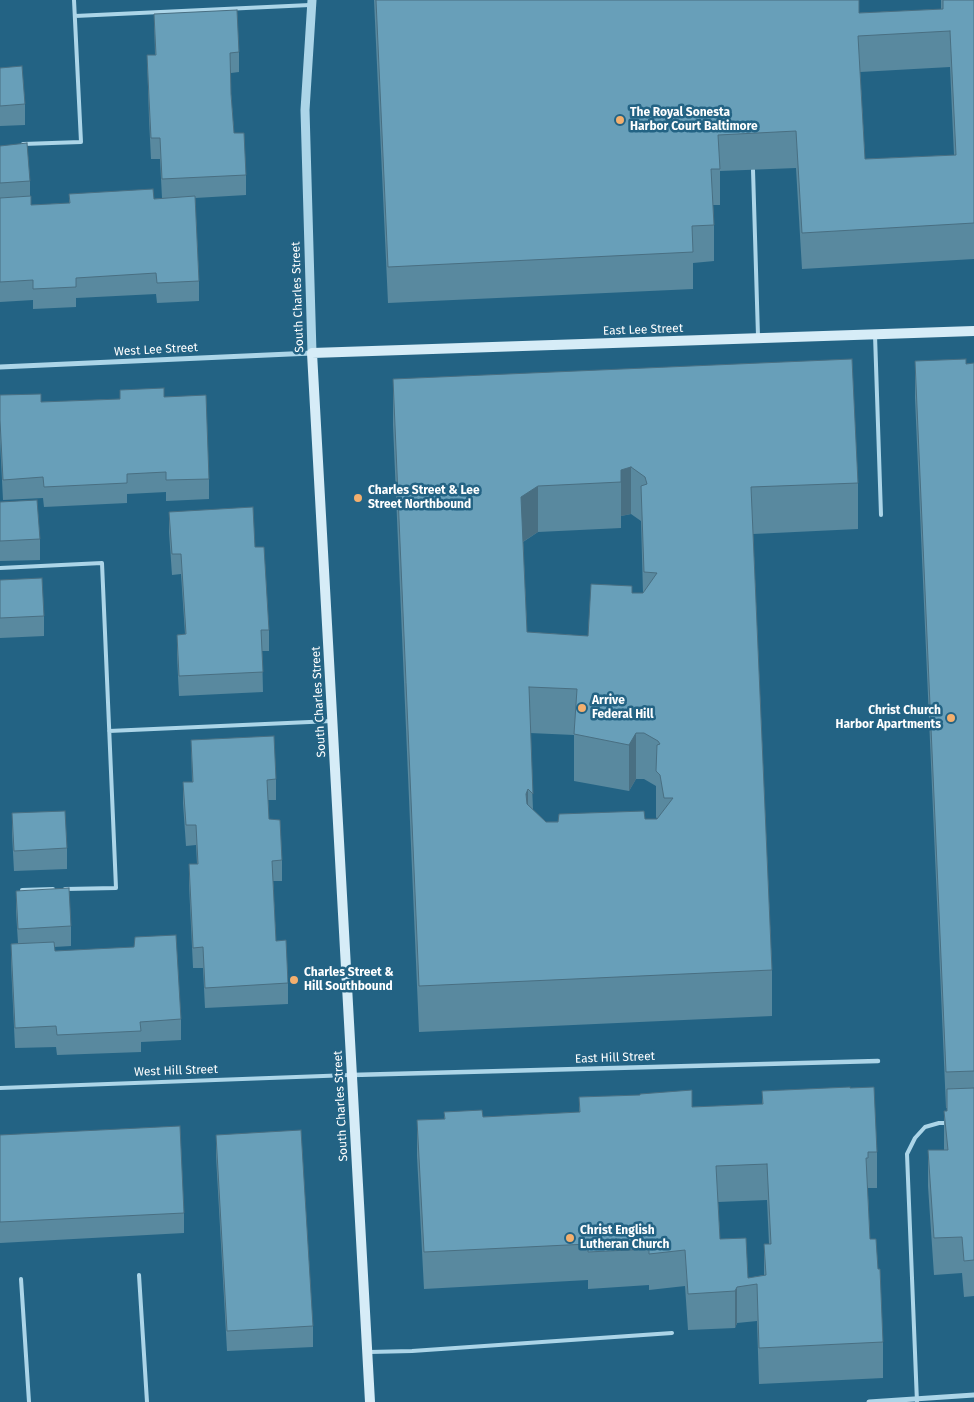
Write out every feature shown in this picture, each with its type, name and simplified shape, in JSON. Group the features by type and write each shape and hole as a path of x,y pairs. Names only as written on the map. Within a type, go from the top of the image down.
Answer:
{"main road":[{"name":"East Lee Street","path":"312,353 974,331"},
{"name":"South Charles Street","path":"312,353 370,1402"}],"street":[{"name":"South Charles Street","path":"311,2 305,110 312,353"},
{"name":"West Lee Street","path":"0,368 312,353"},
{"name":"East Hill Street","path":"352,1075 878,1061"},
{"path":"869,1402 974,1395"}],"lane":[{"path":"18,145 81,142 74,0"},
{"path":"75,16 311,2"},
{"path":"753,170 758,338"},
{"path":"875,334 881,515"},
{"path":"0,568 102,563 116,888 22,890"},
{"path":"109,731 333,721"},
{"name":"West Hill Street","path":"0,1088 352,1075"},
{"path":"917,1400 907,1154 915,1138 925,1127 957,1123"},
{"path":"139,1275 147,1402"},
{"path":"21,1278 29,1402"},
{"path":"367,1352 412,1351 672,1333"}],"building":[{"name":"The Royal Sonesta Harbor Court Baltimore","path":"376,0 859,0 859,13 943,9 943,0 974,0 974,223 802,233 796,131 718,135 720,169 711,169 714,225 692,226 693,252 388,267","holes":["950,31 956,155 865,159 858,36"]},
{"path":"237,10 239,52 230,53 231,94 234,133 244,133 246,175 162,179 160,138 151,138 149,98 147,55 156,55 154,14"},
{"path":"22,66 25,104 0,106 0,68"},
{"path":"27,143 30,181 0,183 0,146"},
{"path":"153,189 154,199 195,196 199,281 157,283 156,273 76,278 76,287 33,289 33,280 0,282 0,198 31,196 31,205 70,203 69,194"},
{"name":"Arrive Federal Hill","path":"852,359 858,483 751,487 772,970 419,986 393,379","holes":["631,467 645,477 647,484 641,486 644,572 657,573 643,593 632,593 632,586 591,584 588,636 527,632 521,497 538,486 621,482 621,470","529,687 577,689 574,734 629,745 636,733 644,733 658,741 660,744 657,745 656,771 660,775 664,798 673,798 657,819 645,819 644,811 559,814 558,822 546,822 527,804 526,794 528,789 533,794"]},
{"name":"Christ Church Harbor Apartments","path":"966,359 966,364 974,363 974,1071 946,1072 915,361"},
{"path":"164,388 164,397 206,395 209,479 166,480 166,472 127,474 127,483 44,487 43,477 3,480 0,395 41,394 41,402 120,399 120,390"},
{"path":"37,500 40,539 0,541 0,502"},
{"path":"253,507 255,547 264,547 269,630 261,630 263,672 179,676 177,635 186,634 181,554 172,554 169,512"},
{"path":"42,578 44,616 0,618 0,580"},
{"path":"274,736 276,779 267,780 269,819 280,820 282,860 272,861 276,941 286,940 288,983 205,988 203,947 193,948 189,864 198,864 196,825 186,825 183,782 193,782 191,740"},
{"path":"65,811 67,848 14,851 12,813"},
{"path":"69,888 71,926 18,929 16,891"},
{"path":"176,935 181,1019 140,1022 141,1031 57,1035 56,1026 15,1028 11,944 54,942 55,951 134,947 135,937"},
{"name":"Christ English Lutheran Church","path":"874,1087 877,1152 868,1152 868,1158 866,1158 870,1239 876,1239 878,1269 880,1269 883,1342 759,1348 757,1284 737,1287 735,1291 688,1294 685,1250 649,1254 649,1249 588,1252 588,1244 424,1252 417,1120 445,1119 444,1112 482,1110 483,1117 580,1112 579,1097 640,1095 692,1090 692,1107 763,1104 762,1091","holes":["767,1164 771,1244 764,1244 766,1275 748,1278 746,1238 720,1239 716,1166"]},
{"path":"974,1088 974,1260 964,1261 962,1237 934,1238 928,1150 948,1150 944,1111 947,1111 947,1089"},
{"path":"180,1126 184,1213 0,1222 0,1135"},
{"path":"301,1130 313,1326 227,1331 216,1135"}],"place":[{"name":"The Royal Sonesta Harbor Court Baltimore","path":"620,120"},
{"name":"Charles Street & Lee Street Northbound","path":"358,498"},
{"name":"Arrive Federal Hill","path":"582,708"},
{"name":"Christ Church Harbor Apartments","path":"951,718"},
{"name":"Charles Street & Hill Southbound","path":"294,980"},
{"name":"Christ English Lutheran Church","path":"570,1238"}]}
